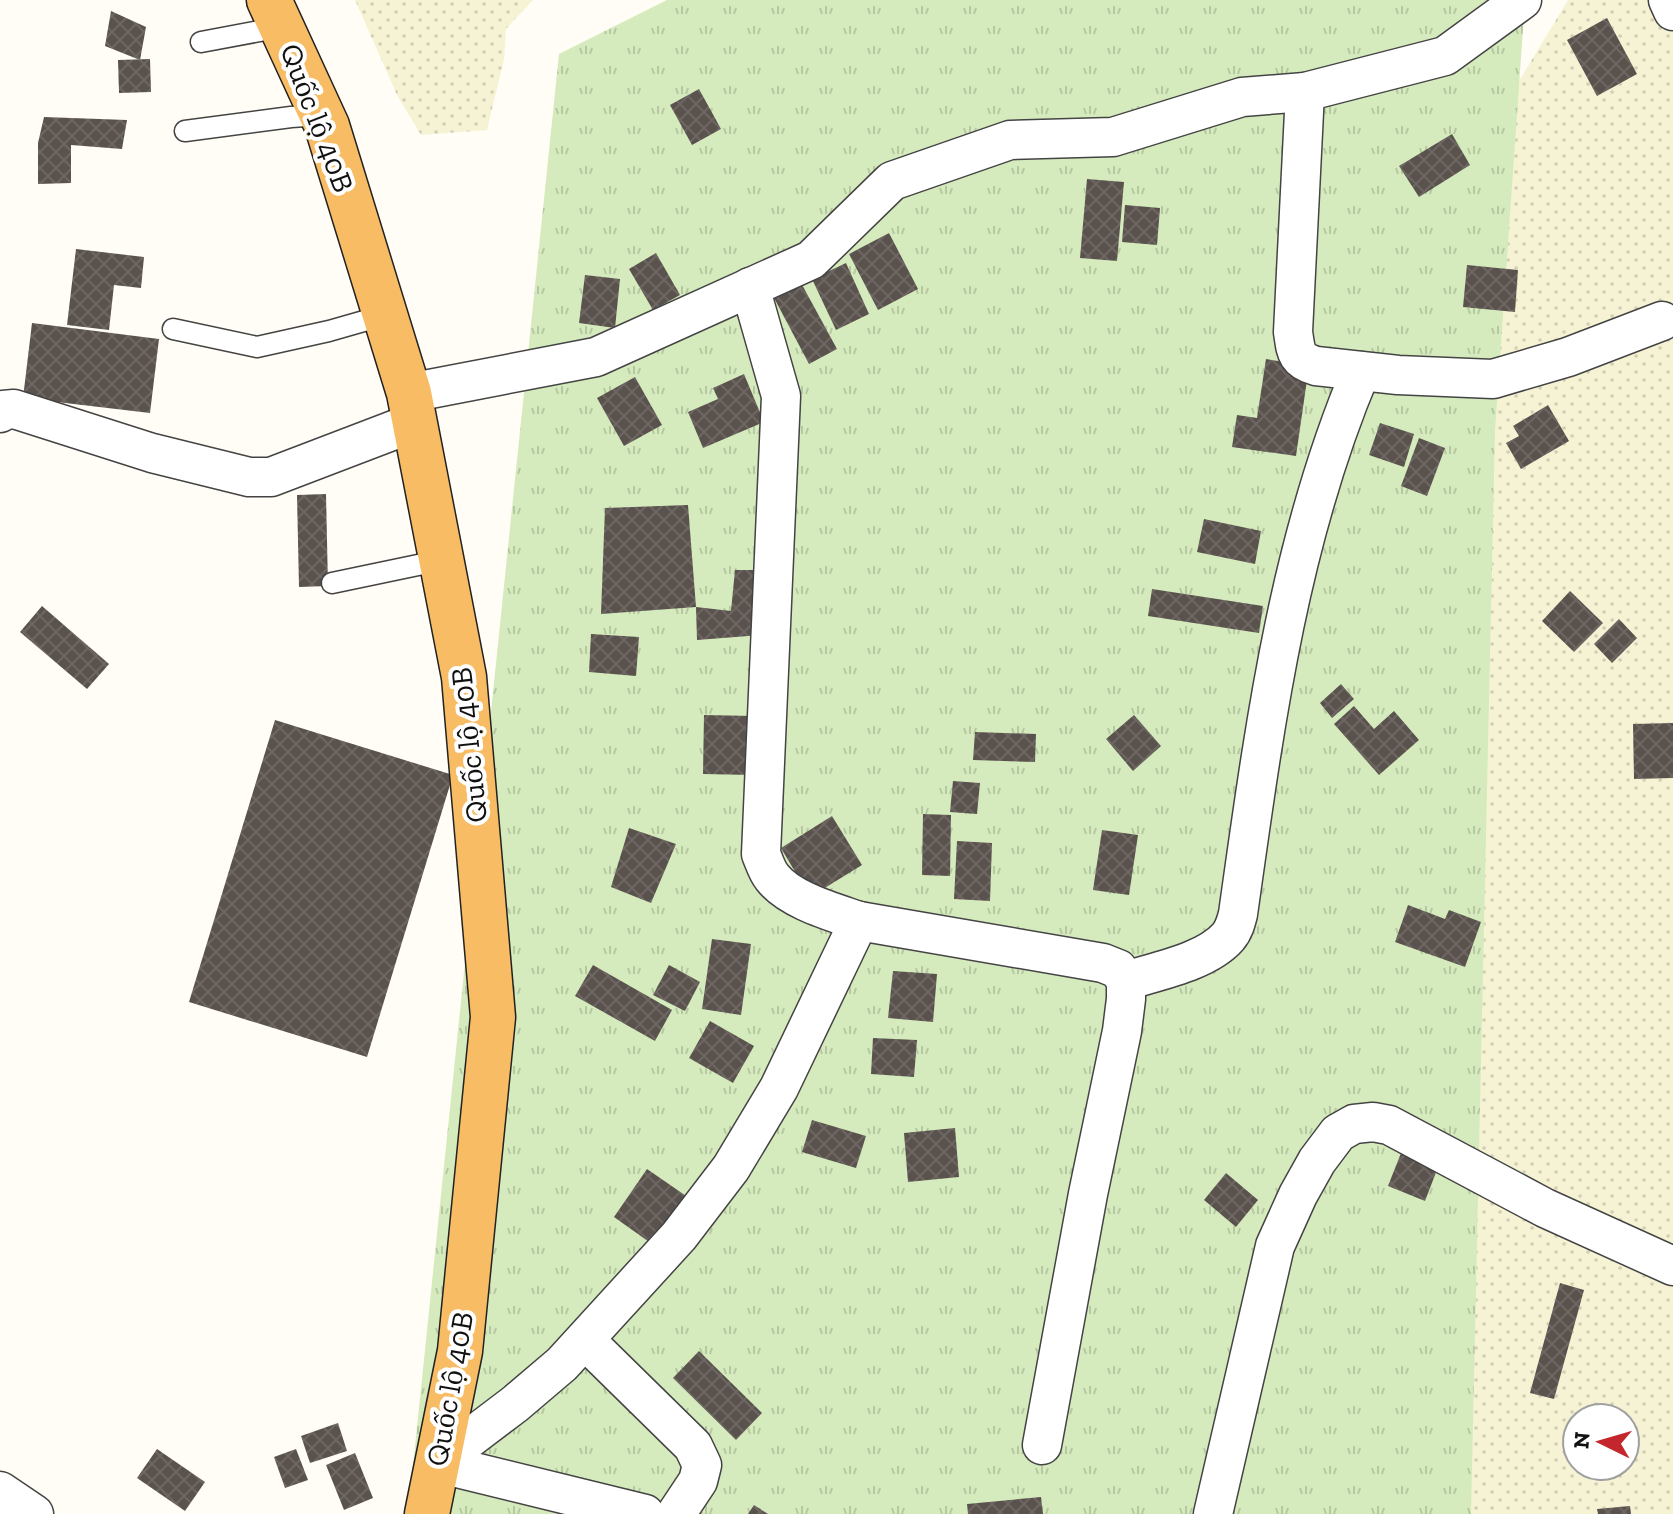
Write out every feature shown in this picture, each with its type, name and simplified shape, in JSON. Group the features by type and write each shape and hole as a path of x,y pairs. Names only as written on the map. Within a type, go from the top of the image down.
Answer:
{"highway":[{"name":"Quốc lộ 40B","path":"275,13 327,126 412,407 464,677 493,1017 460,1351 427,1514"}],"street":[{"path":"0,413 14,409 152,453 249,477 271,477 412,407 596,357 811,260 892,181 1010,140 1113,137 1242,97 1305,92 1445,56 1522,0"},
{"path":"1668,0 1673,11"},
{"path":"1305,92 1293,332 1297,353 1304,363 1398,375 1493,379 1568,357 1662,321"},
{"path":"750,287 781,396 761,854 772,877 787,891 859,921 1103,963 1118,969 1126,981 1122,1031 1088,1194 1042,1445"},
{"path":"1126,981 1188,962 1214,948 1227,938 1234,927 1261,751 1305,532 1330,451 1361,371"},
{"path":"437,1463 562,1364 679,1236 731,1168 779,1088 859,921"},
{"path":"1213,1514 1275,1246 1317,1161 1338,1133 1354,1124 1373,1122 1389,1125 1545,1208 1673,1266"},
{"path":"585,1340 693,1446 702,1465 698,1481 676,1514"},
{"path":"437,1463 645,1514"},
{"path":"0,1491 34,1514"}],"lane":[{"path":"201,42 275,13"},
{"path":"185,131 322,115"},
{"path":"173,329 257,347 385,315"},
{"path":"332,583 442,560"}],"shaded area":[{"path":"355,0 533,0 506,29 504,59 487,130 421,135 397,95"},
{"path":"1568,0 1673,0 1673,1514 1087,1514 1481,144"}],"green space":[{"path":"667,0 1525,0 1495,430 1471,1514 408,1514 559,54"}],"building":[{"path":"111,11 146,27 140,60 105,46"},
{"path":"1607,18 1637,74 1597,96 1567,40"},
{"path":"150,59 151,92 119,93 118,60"},
{"path":"699,89 721,129 692,145 670,105"},
{"path":"44,117 127,120 122,149 71,145 71,183 38,184 38,143"},
{"path":"1452,134 1470,165 1419,197 1399,166"},
{"path":"1087,179 1124,182 1117,261 1080,258"},
{"path":"1125,205 1160,208 1157,245 1122,242"},
{"path":"889,233 918,289 878,310 849,254"},
{"path":"76,249 144,257 141,288 114,285 109,330 67,325"},
{"path":"656,253 680,295 653,310 629,269"},
{"path":"846,263 869,314 836,330 812,279"},
{"path":"1467,265 1518,270 1515,312 1463,307"},
{"path":"585,275 620,279 615,328 579,323"},
{"path":"800,281 837,349 809,364 773,296"},
{"path":"32,323 159,339 150,413 23,398"},
{"path":"1266,359 1309,366 1296,456 1232,447 1237,415 1257,418"},
{"path":"744,374 764,422 703,448 688,412 718,399 713,388"},
{"path":"635,377 662,425 624,446 597,398"},
{"path":"1548,405 1569,441 1521,469 1506,443 1519,436 1513,426"},
{"path":"1380,423 1414,434 1404,467 1369,455"},
{"path":"1419,438 1445,448 1427,496 1401,486"},
{"path":"326,494 328,586 299,587 297,495"},
{"path":"688,505 696,607 601,614 605,508"},
{"path":"1204,519 1261,531 1255,564 1197,552"},
{"path":"735,570 760,570 761,635 697,640 696,607 731,611"},
{"path":"1152,589 1263,606 1259,633 1148,616"},
{"path":"1570,591 1603,623 1574,652 1542,621"},
{"path":"42,606 109,664 87,689 20,632"},
{"path":"1619,619 1637,638 1612,663 1594,644"},
{"path":"591,634 639,637 636,676 589,672"},
{"path":"1341,684 1354,699 1332,718 1320,703"},
{"path":"1354,706 1374,729 1394,711 1419,740 1379,775 1334,724"},
{"path":"704,715 754,716 753,775 703,774"},
{"path":"1134,715 1161,746 1133,771 1106,739"},
{"path":"275,720 453,775 367,1057 189,1002"},
{"path":"1673,723 1673,778 1634,779 1633,724"},
{"path":"975,732 1036,734 1035,762 973,760"},
{"path":"953,781 980,783 977,814 950,812"},
{"path":"923,814 951,815 950,876 922,875"},
{"path":"832,816 862,865 810,897 781,848"},
{"path":"629,828 676,844 651,903 611,887"},
{"path":"1102,830 1138,835 1129,895 1093,890"},
{"path":"957,841 992,843 990,901 954,899"},
{"path":"1408,905 1445,919 1449,910 1481,922 1465,967 1395,942"},
{"path":"712,939 751,944 741,1015 702,1009"},
{"path":"593,965 672,1010 655,1041 575,996"},
{"path":"669,965 700,982 685,1011 653,995"},
{"path":"893,971 937,974 933,1022 888,1018"},
{"path":"710,1021 754,1046 733,1083 689,1058"},
{"path":"873,1038 917,1040 914,1077 871,1074"},
{"path":"812,1120 866,1136 856,1168 802,1152"},
{"path":"955,1128 959,1177 908,1182 904,1133"},
{"path":"1403,1148 1440,1162 1425,1201 1388,1186"},
{"path":"647,1169 692,1200 659,1249 614,1217"},
{"path":"1226,1173 1258,1200 1236,1227 1204,1200"},
{"path":"1560,1283 1584,1290 1554,1399 1530,1393"},
{"path":"699,1351 762,1413 736,1440 673,1378"},
{"path":"338,1423 347,1451 310,1463 301,1436"},
{"path":"157,1449 205,1482 185,1511 137,1478"},
{"path":"296,1449 308,1480 285,1488 274,1457"},
{"path":"355,1453 373,1498 344,1510 326,1465"},
{"path":"1041,1497 1043,1514 968,1514 967,1504"},
{"path":"754,1505 768,1514 748,1514"},
{"path":"1630,1506 1631,1514 1598,1514 1597,1509"}]}
